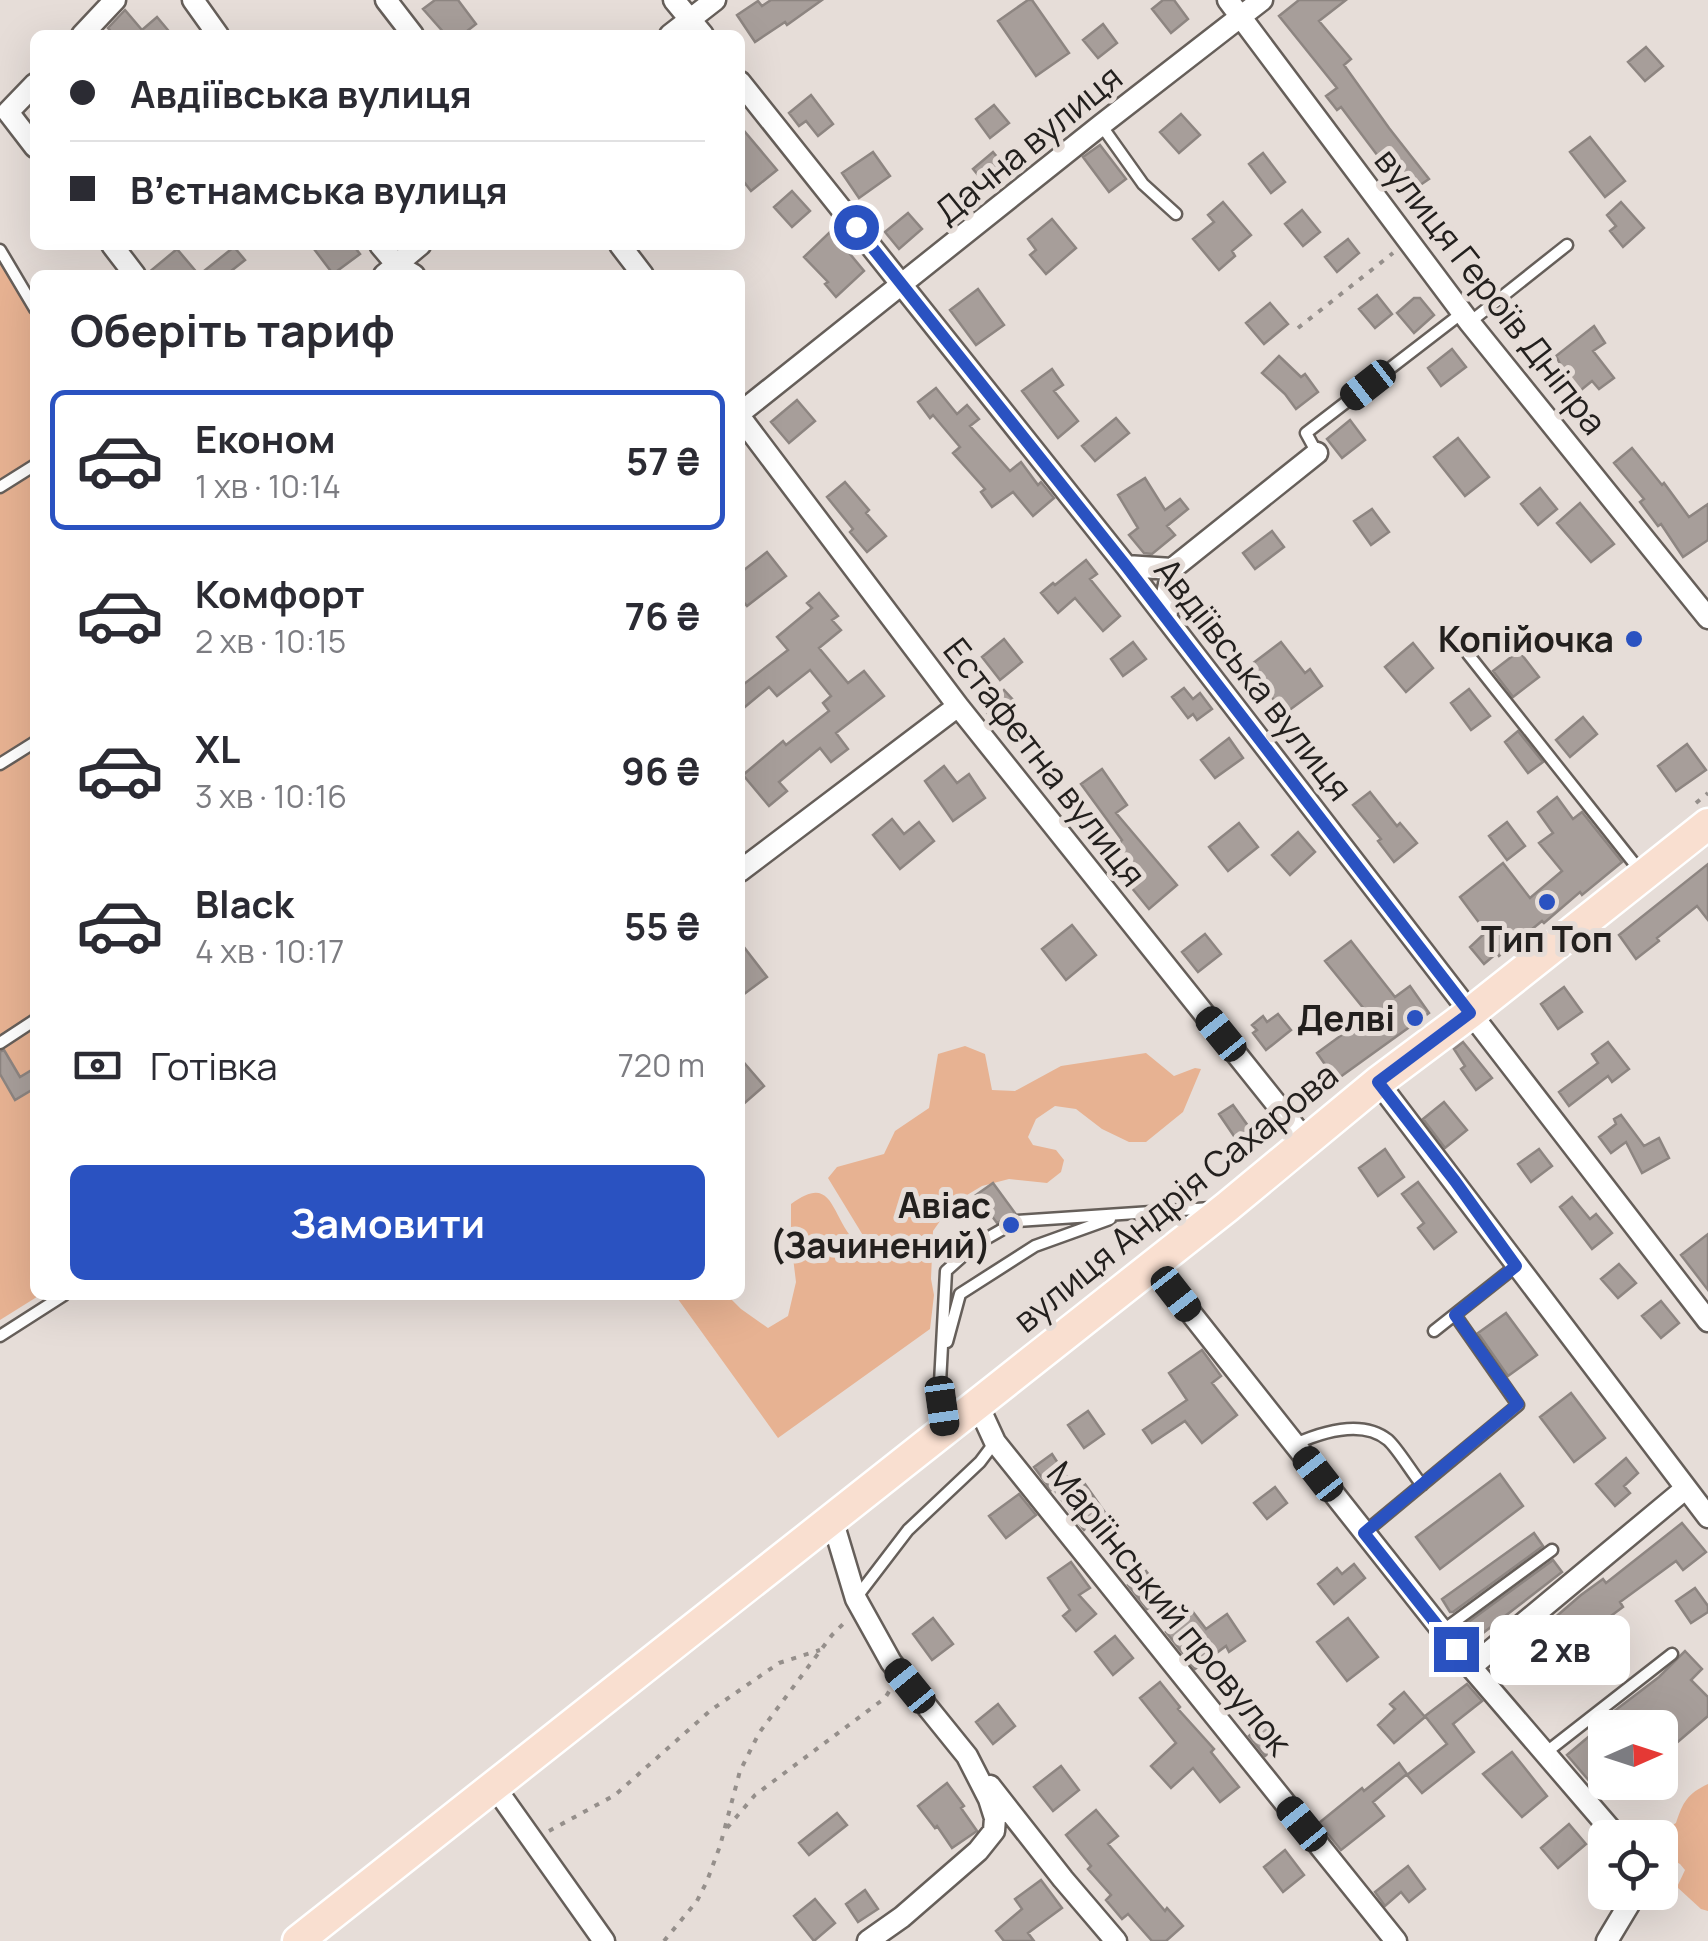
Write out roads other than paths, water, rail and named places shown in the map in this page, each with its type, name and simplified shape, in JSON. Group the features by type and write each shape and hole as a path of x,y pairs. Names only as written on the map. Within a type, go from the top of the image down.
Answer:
{"main road":[{"name":"вулиця Андрія Сахарова","path":"298,1941 1708,824"}],"street":[{"path":"87,30 115,0"},
{"path":"386,0 409,30"},
{"path":"674,0 696,27 714,0"},
{"name":"вулиця Героїв Дніпра","path":"1228,0 1466,318 1708,618"},
{"name":"Дачна вулиця","path":"745,407 1262,0"},
{"path":"203,3 216,30"},
{"name":"Авдіївська вулиця","path":"745,88 1126,566 1707,1319"},
{"path":"30,89 8,112 30,141"},
{"path":"116,250 131,270"},
{"path":"400,270 416,250"},
{"path":"624,250 639,270"},
{"name":"Естафетна вулиця","path":"745,415 958,706 1306,1141"},
{"path":"1167,619 1172,569 1317,453"},
{"path":"1126,566 1172,569"},
{"path":"745,868 958,706"},
{"path":"1378,1082 1708,1517"},
{"path":"1152,1264 1471,1668 1602,1820"},
{"name":"Маріїнський провулок","path":"977,1403 995,1442 1396,1941"},
{"path":"1471,1668 1684,1489"},
{"path":"832,1518 858,1603 891,1662 1116,1941"},
{"path":"872,1940 951,1876 994,1830 989,1799 967,1756"},
{"path":"494,1786 604,1941"},
{"path":"1608,1941 1626,1910"}],"lane":[{"path":"1101,125 1143,184 1176,214"},
{"path":"1317,453 1306,433 1567,245"},
{"path":"2,258 30,301"},
{"path":"0,486 30,468"},
{"path":"1468,654 1644,876"},
{"path":"0,764 30,745"},
{"path":"0,1042 30,1023"},
{"path":"946,1428 940,1383 946,1271 975,1245 1017,1221 1227,1207"},
{"path":"940,1383 960,1294 1035,1246 1124,1214"},
{"path":"1434,1331 1516,1266"},
{"path":"0,1336 56,1300"},
{"path":"1364,1533 1518,1404 1455,1315"},
{"path":"1294,1444 1357,1427 1387,1439 1422,1486"},
{"path":"858,1603 908,1530 980,1462 995,1442"},
{"path":"1442,1631 1552,1550"},
{"path":"1544,1754 1672,1654"}],"place":[{"name":"Копійочка","path":"1634,639"},
{"name":"Тип Топ","path":"1547,902"},
{"name":"Делві","path":"1415,1018"},
{"name":"Авіас (Зачинений)","path":"1011,1225"}]}
